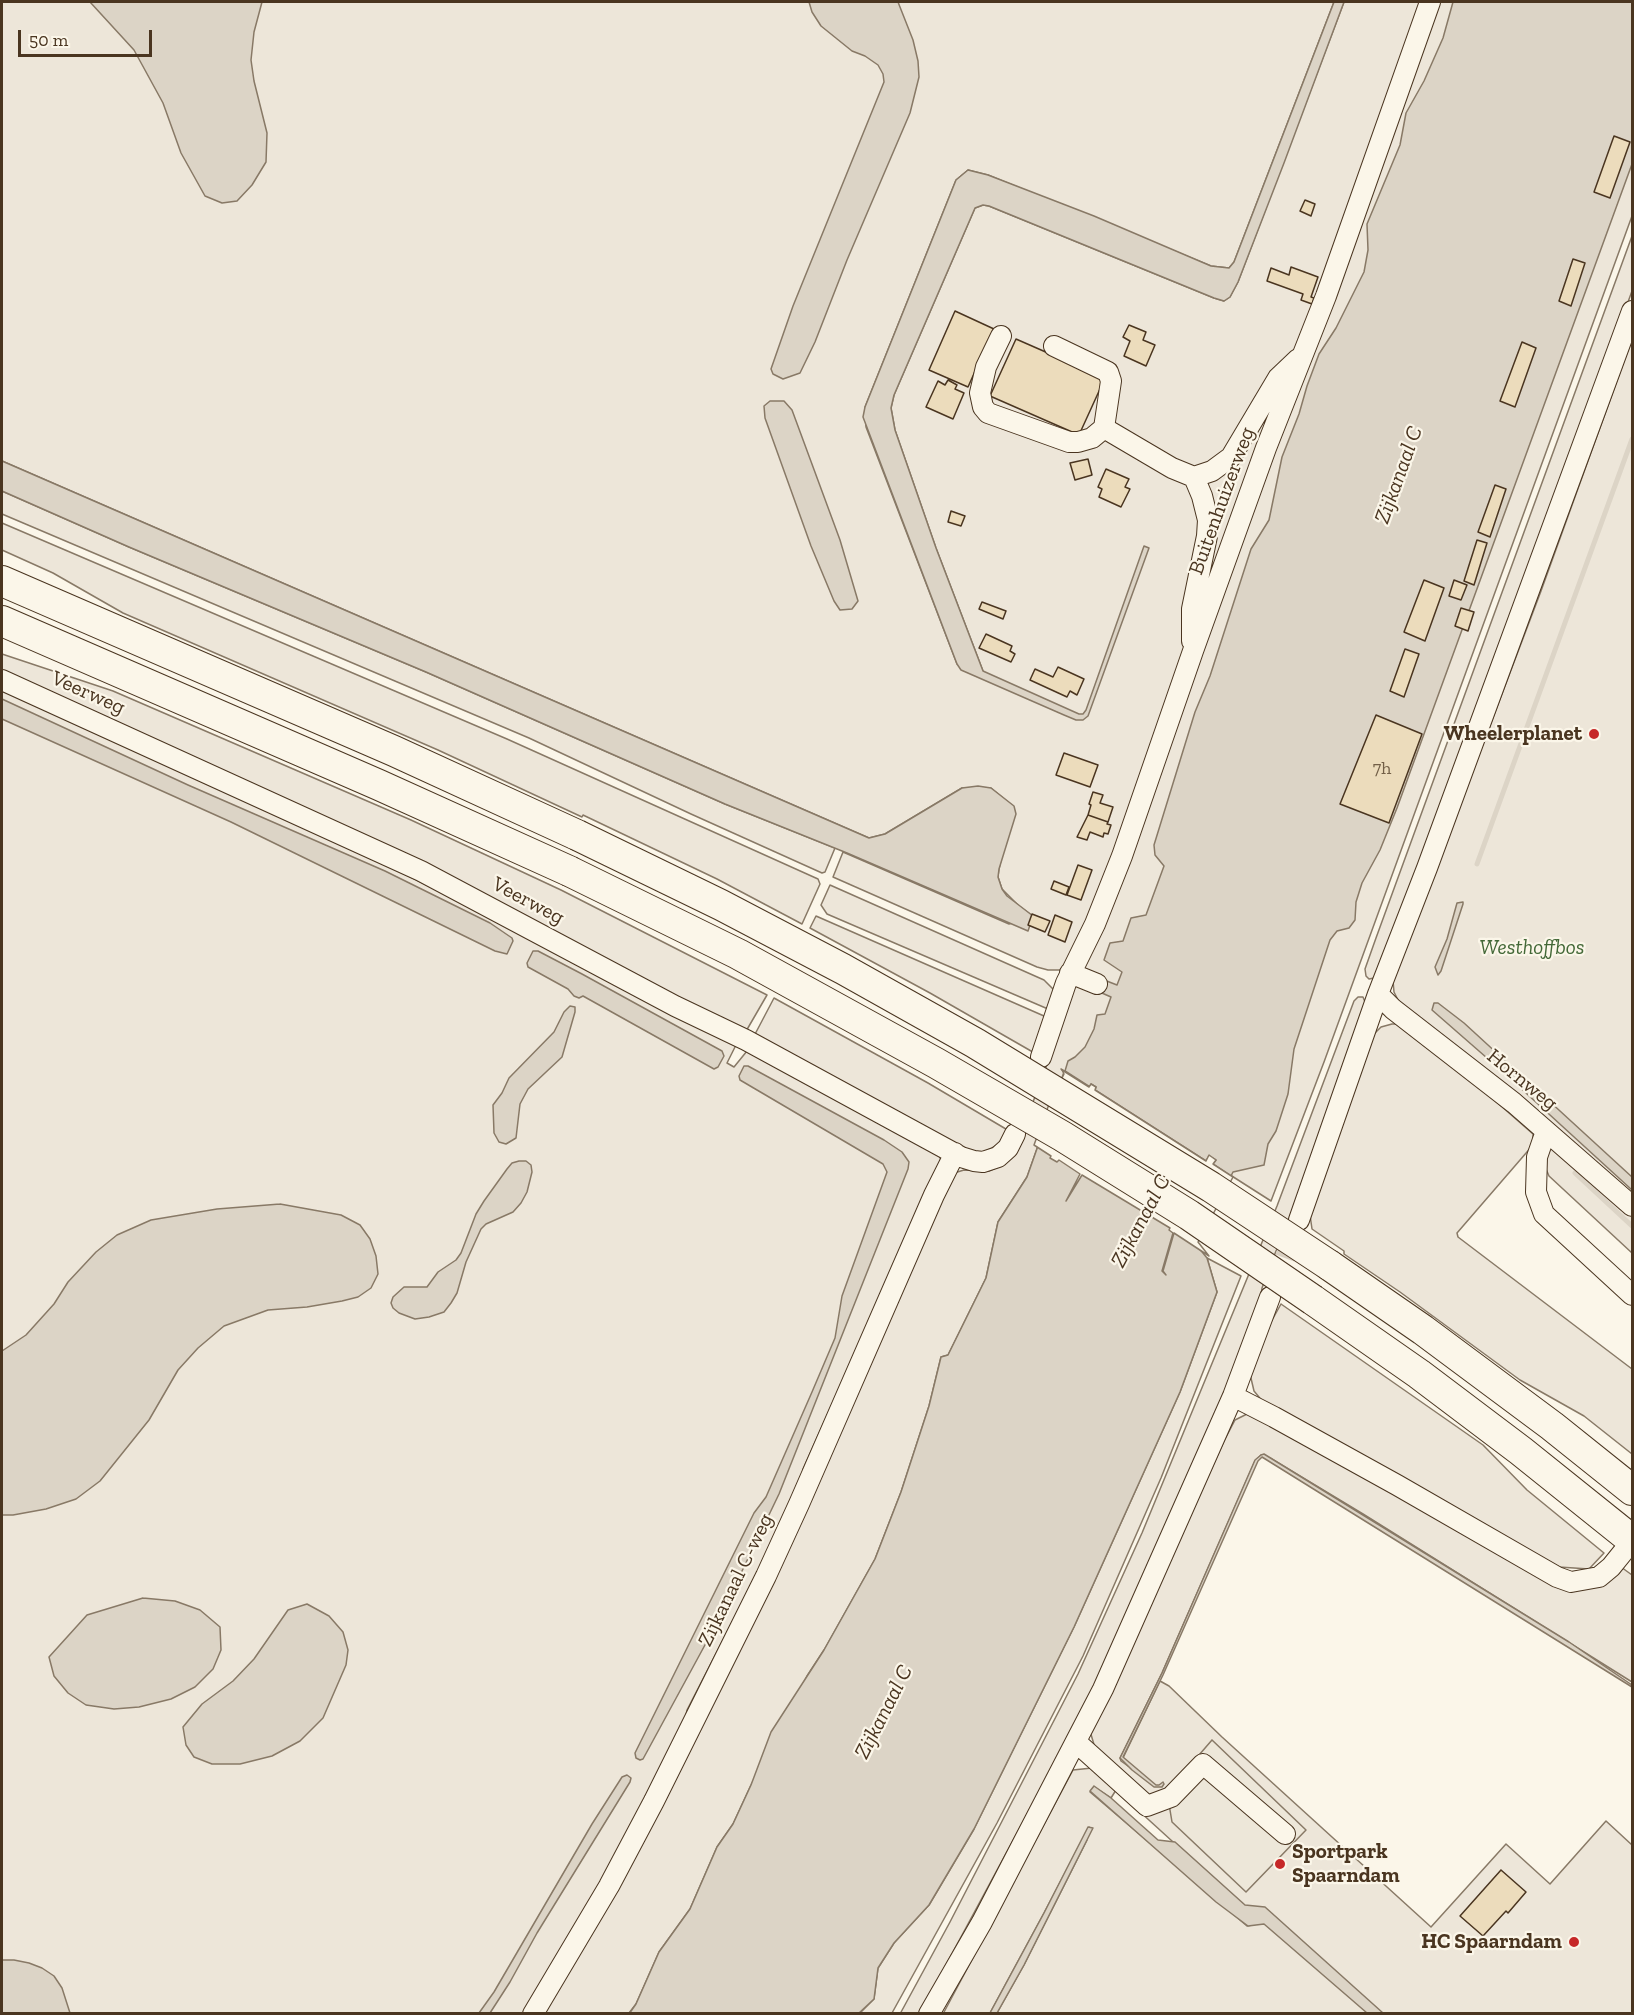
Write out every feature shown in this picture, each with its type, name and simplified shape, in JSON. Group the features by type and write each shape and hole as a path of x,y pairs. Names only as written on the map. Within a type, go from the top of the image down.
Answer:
{"highway":[{"path":"2,581 394,751 577,835 721,905 975,1043 1211,1187 1329,1265 1423,1330 1552,1426 1632,1490"},
{"path":"2,621 368,780 569,871 738,954 936,1063 1062,1136 1189,1215 1313,1300 1466,1409 1632,1541"}],"street":[{"name":"Buitenhuizerweg","path":"1041,1057 1070,973 1095,924 1119,864 1266,448 1326,296 1430,2"},
{"path":"1299,1220 1377,994 1431,857 1632,311"},
{"path":"1001,336 986,367 980,393 980,399 988,413 1069,442 1092,438 1104,428 1111,388 1108,372 1054,346"},
{"path":"1104,428 1172,468 1194,477 1212,471 1231,457 1278,378 1303,354"},
{"path":"1193,651 1192,609 1207,536 1208,520 1194,477"},
{"name":"Veerweg","path":"2,680 421,871 955,1153 974,1161 991,1160 1004,1152 1015,1134"},
{"path":"1070,973 1097,984"},
{"name":"Hornweg","path":"1377,994 1514,1103 1632,1206"},
{"path":"1546,1131 1536,1158 1536,1192 1544,1214 1632,1295"},
{"name":"Zijkanaal C-weg","path":"533,2013 609,1886 766,1576 955,1153"},
{"path":"930,2013 982,1923 1076,1742 1134,1621 1233,1396 1270,1297"},
{"path":"1233,1396 1315,1439 1557,1577 1571,1582 1599,1577 1611,1567 1632,1541"},
{"path":"1076,1742 1147,1806 1172,1797 1203,1764 1285,1834"}],"green space":[{"path":"2,2 1334,2 1234,262 1229,268 1211,266 988,175 968,170 956,180 865,407 866,427 957,664 983,671 936,548 895,430 891,408 894,395 975,208 983,205 989,206 1224,301 1230,297 1238,282 1344,2 1425,2 1092,916 1062,970 1037,967 833,877 843,852 1009,924 1033,916 1002,889 998,877 1013,806 991,788 962,788 885,834 869,838 2,461"},
{"path":"1435,2 1632,2 1632,216 1324,1062 1271,1201 1213,1164 1216,1160 1209,1156 1206,1161 1061,1069 1064,1072 1027,1177 998,1222 986,1278 948,1355 941,1357 929,1406 901,1492 875,1559 807,1676 733,1824 717,1847 690,1909 659,1952 636,2004 629,2013 538,2014 585,1936 954,1173 964,1170 989,1171 998,1167 1015,1150"},
{"path":"1632,236 1632,291 1491,680 1374,978 1369,979 1365,969"},
{"name":"Westhoffbos","path":"1632,339 1632,1199 1400,1004 1394,992 1393,981 1541,591"},
{"path":"2,491 426,672 725,804 835,848 825,872 822,873 691,814 529,738 2,514"},
{"path":"2,523 507,739 818,879 820,884 802,924 717,879 583,815 582,817 438,750 123,613 53,573 2,550"},
{"path":"2,654 113,691 411,820 561,890 767,995 745,1033 2,678"},
{"path":"2,689 384,864 547,944 736,1045 727,1063 734,1067 747,1051 939,1154 941,1161 803,1469 800,1490 687,1710 683,1733 528,2013 2,2013"},
{"path":"830,885 1044,980 1054,990 1048,1009 827,914 821,905"},
{"path":"816,916 1044,1016 1046,1018 1038,1055 810,928"},
{"path":"1358,997 1363,997 1365,1002 1292,1216 1262,1288 1260,1303 1211,1425 1086,1705 920,2013 900,2014 1078,1674 1142,1533 1277,1206 1354,1001"},
{"path":"774,998 928,1083 1011,1132 1002,1142 992,1148 984,1152 970,1153 753,1038"},
{"path":"1398,1024 1444,1056 1533,1134 1533,1145 1457,1233 1458,1237 1632,1369 1632,1454 1584,1416 1520,1380 1312,1229 1310,1215 1373,1035 1381,1027"},
{"path":"1553,1147 1632,1216 1632,1253 1549,1176 1546,1159 1549,1148"},
{"path":"1207,1258 1241,1276 1161,1478 1083,1656 997,1823 892,2013 859,2014 874,1999 878,1968 894,1943 929,1905 974,1829 1074,1627 1180,1392 1217,1292"},
{"path":"1281,1304 1483,1445 1527,1490 1604,1553 1589,1569 1559,1567 1268,1408 1254,1391 1250,1374 1266,1331"},
{"path":"1249,1413 1555,1584 1621,1567 1632,1575 1632,1682 1363,1514 1270,1458 1261,1455 1255,1461 1162,1673 1120,1758 1121,1761 1128,1766 1129,1763 1123,1758 1160,1681 1169,1686 1431,1927 1506,1844 1550,1884 1606,1821 1632,1845 1632,2013 997,2013 1087,1840 1089,1827 990,2013 943,2014 1073,1770 1092,1768 1095,1748 1090,1731 1235,1420","holes":["1094,1787 1111,1798 1116,1790 1262,1923 1247,1926 1090,1792"]}],"shaded area":[{"path":"1212,1740 1306,1830 1246,1892 1172,1822 1167,1792"}],"water":[{"path":"90,2 262,2 254,32 251,60 267,133 266,162 252,185 237,201 222,203 205,196 181,153 163,103 134,50"},
{"path":"809,2 898,2 913,40 919,77 910,113 847,260 815,342 800,373 783,379 773,374 771,369 793,306 884,82 878,65 852,51 821,26"},
{"path":"1334,2 1344,2 1238,282 1230,297 1224,301 989,206 983,205 975,208 894,395 891,408 895,430 936,548 983,671 1083,714 1144,546 1149,548 1088,716 1083,720 1076,720 961,670 863,417 956,180 968,170 988,175 1094,216 1211,266 1229,268 1234,262"},
{"name":"Zijkanaal C","path":"1453,2 1632,2 1632,164 1397,808 1380,850 1362,883 1356,902 1355,920 1349,928 1337,931 1330,940 1294,1049 1288,1094 1276,1131 1268,1144 1264,1165 1233,1172 1231,1176 1213,1164 1216,1160 1209,1156 1206,1161 1095,1090 1096,1087 1091,1084 1090,1087 1065,1071 1068,1061 1085,1047 1094,1029 1097,1015 1105,1014 1111,997 1095,990 1099,978 1117,985 1122,972 1104,960 1110,943 1123,941 1131,918 1146,915 1164,866 1155,855 1154,845 1195,712 1210,676 1251,549 1269,520 1282,457 1319,354 1336,328 1364,272 1368,250 1367,224 1400,145 1406,113 1424,81 1443,38"},
{"path":"770,401 784,401 792,410 840,540 858,601 852,609 840,610 834,601 811,546 765,418 764,406"},
{"path":"2,461 869,838 885,834 962,788 978,786 991,788 1014,806 1016,814 998,877 1007,896 1033,916 1028,931 847,853 725,804 426,672 2,491"},
{"path":"2,699 188,785 385,871 490,923 512,938 513,941 507,954 495,951 231,822 2,719"},
{"path":"1463,902 1438,975 1435,967 1447,939 1457,903"},
{"path":"533,951 538,951 582,974 722,1051 724,1056 718,1067 714,1069 583,996 579,998 574,996 568,989 528,967 527,963"},
{"path":"1434,1003 1438,1003 1464,1023 1632,1177 1632,1190 1432,1010"},
{"path":"570,1006 575,1007 575,1012 562,1057 528,1089 520,1104 516,1138 506,1144 499,1142 494,1133 493,1105 509,1078 554,1032 564,1012"},
{"path":"744,1066 748,1066 884,1140 902,1152 909,1162 908,1169 779,1494 718,1621 643,1759 640,1760 636,1758 635,1753 754,1513 766,1497 835,1338 842,1296 887,1172 883,1164 740,1080 739,1076"},
{"name":"Zijkanaal C","path":"1051,1109 1194,1242 1207,1258 1217,1292 1180,1392 1074,1627 974,1829 929,1905 894,1943 878,1968 874,1999 859,2013 629,2014 636,2004 659,1952 690,1909 717,1847 733,1824 771,1732 824,1650 875,1559 901,1492 929,1406 941,1357 948,1355 986,1278 998,1222 1027,1177"},
{"path":"526,1161 531,1165 532,1172 527,1192 513,1212 486,1224 481,1229 466,1262 457,1293 444,1312 415,1319 399,1313 391,1303 393,1297 404,1287 427,1287 438,1272 456,1260 484,1201 512,1163"},
{"path":"280,1204 341,1215 360,1225 370,1239 376,1256 378,1274 371,1288 358,1297 307,1307 268,1310 224,1326 198,1348 178,1370 149,1420 100,1481 76,1499 46,1509 2,1515 2,1351 26,1335 54,1304 68,1282 96,1252 117,1235 151,1220 217,1209"},
{"path":"1264,1454 1569,1642 1632,1687 1262,1457 1258,1461 1163,1675 1123,1757 1156,1785 1163,1782 1164,1784 1162,1787 1154,1787 1120,1758 1162,1673 1255,1460"},
{"path":"143,1598 175,1601 200,1610 220,1627 221,1650 213,1669 195,1687 171,1699 139,1707 114,1709 86,1705 68,1693 54,1676 49,1657 87,1615"},
{"path":"307,1604 329,1616 343,1632 348,1650 346,1665 323,1718 300,1741 272,1756 240,1764 212,1764 194,1757 186,1745 183,1727 202,1704 233,1681 254,1659 288,1610"},
{"path":"627,1775 631,1778 630,1782 537,1933 510,1982 490,2013 479,2013 494,1992 592,1824 622,1777"},
{"path":"1094,1786 1158,1840 1175,1842 1245,1905 1265,1907 1383,2013 1367,2013 1264,1924 1248,1926 1216,1902 1090,1791"},
{"path":"1088,1827 1093,1828 1024,1965 997,2013 990,2013 1044,1913"},
{"path":"2,1960 29,1963 54,1976 62,1988 70,2013 2,2013"}],"pier":[{"path":"1062,1070 1089,1087 1091,1084 1096,1087 1095,1090 1206,1161 1209,1155 1216,1160 1213,1164 1233,1177 1198,1242 1209,1256 1174,1233 1163,1271 1166,1275 1162,1271 1173,1233 1169,1230 1170,1228 1082,1175 1066,1201 1080,1174 1059,1160 1057,1162 1050,1158 1051,1156 1034,1145 1048,1107 1064,1074"}],"building":[{"path":"1614,136 1630,142 1610,198 1594,192"},
{"path":"1305,200 1315,204 1311,216 1300,211"},
{"path":"1573,259 1585,263 1571,306 1559,301"},
{"path":"1291,267 1318,277 1311,297 1314,298 1312,304 1301,300 1303,294 1267,281 1271,268 1289,275"},
{"path":"955,311 994,329 968,387 929,370"},
{"path":"1129,325 1146,332 1143,340 1155,345 1146,366 1124,356 1130,341 1123,337"},
{"path":"1016,339 1105,378 1079,435 990,396"},
{"path":"1522,342 1536,348 1515,407 1500,401"},
{"path":"948,380 957,385 955,389 964,393 953,419 926,407 938,381 945,385"},
{"path":"1088,459 1092,475 1075,480 1070,463"},
{"path":"1106,469 1129,479 1125,487 1130,489 1121,507 1099,497 1102,489 1098,487"},
{"path":"1495,485 1506,489 1490,537 1478,532"},
{"path":"951,511 965,516 961,526 948,522"},
{"path":"1477,540 1487,543 1474,585 1464,581"},
{"path":"1424,580 1444,588 1425,641 1404,632"},
{"path":"1454,580 1467,585 1461,600 1449,596"},
{"path":"982,602 1006,611 1003,619 979,609"},
{"path":"1461,608 1474,612 1468,631 1455,626"},
{"path":"986,634 1012,646 1010,651 1015,654 1011,662 979,648"},
{"path":"1405,649 1419,654 1404,697 1390,691"},
{"path":"1058,667 1084,679 1077,695 1070,691 1067,697 1030,680 1035,669 1053,677"},
{"path":"1376,715 1422,734 1389,823 1340,804"},
{"path":"1064,753 1098,765 1090,787 1056,775"},
{"path":"1093,792 1103,795 1100,803 1113,807 1108,822 1088,815"},
{"path":"1088,815 1108,822 1107,824 1111,825 1108,834 1104,833 1103,837 1090,832 1087,840 1077,837"},
{"path":"1078,865 1092,870 1081,900 1067,895"},
{"path":"1054,881 1069,887 1066,895 1051,889"},
{"path":"1032,914 1050,921 1045,932 1028,925"},
{"path":"1055,915 1072,922 1065,942 1048,935"},
{"path":"1501,1870 1526,1892 1508,1913 1506,1911 1483,1936 1460,1916"}],"waterway":[{"path":"1477,864 1632,439"},
{"path":"1575,1173 1632,1226"}],"tunnel":[{"path":"1274,1286 1296,1229"}],"place":[{"name":"Wheelerplanet","path":"1594,734"},
{"name":"Sportpark Spaarndam","path":"1280,1864"},
{"name":"HC Spaarndam","path":"1574,1942"}]}
